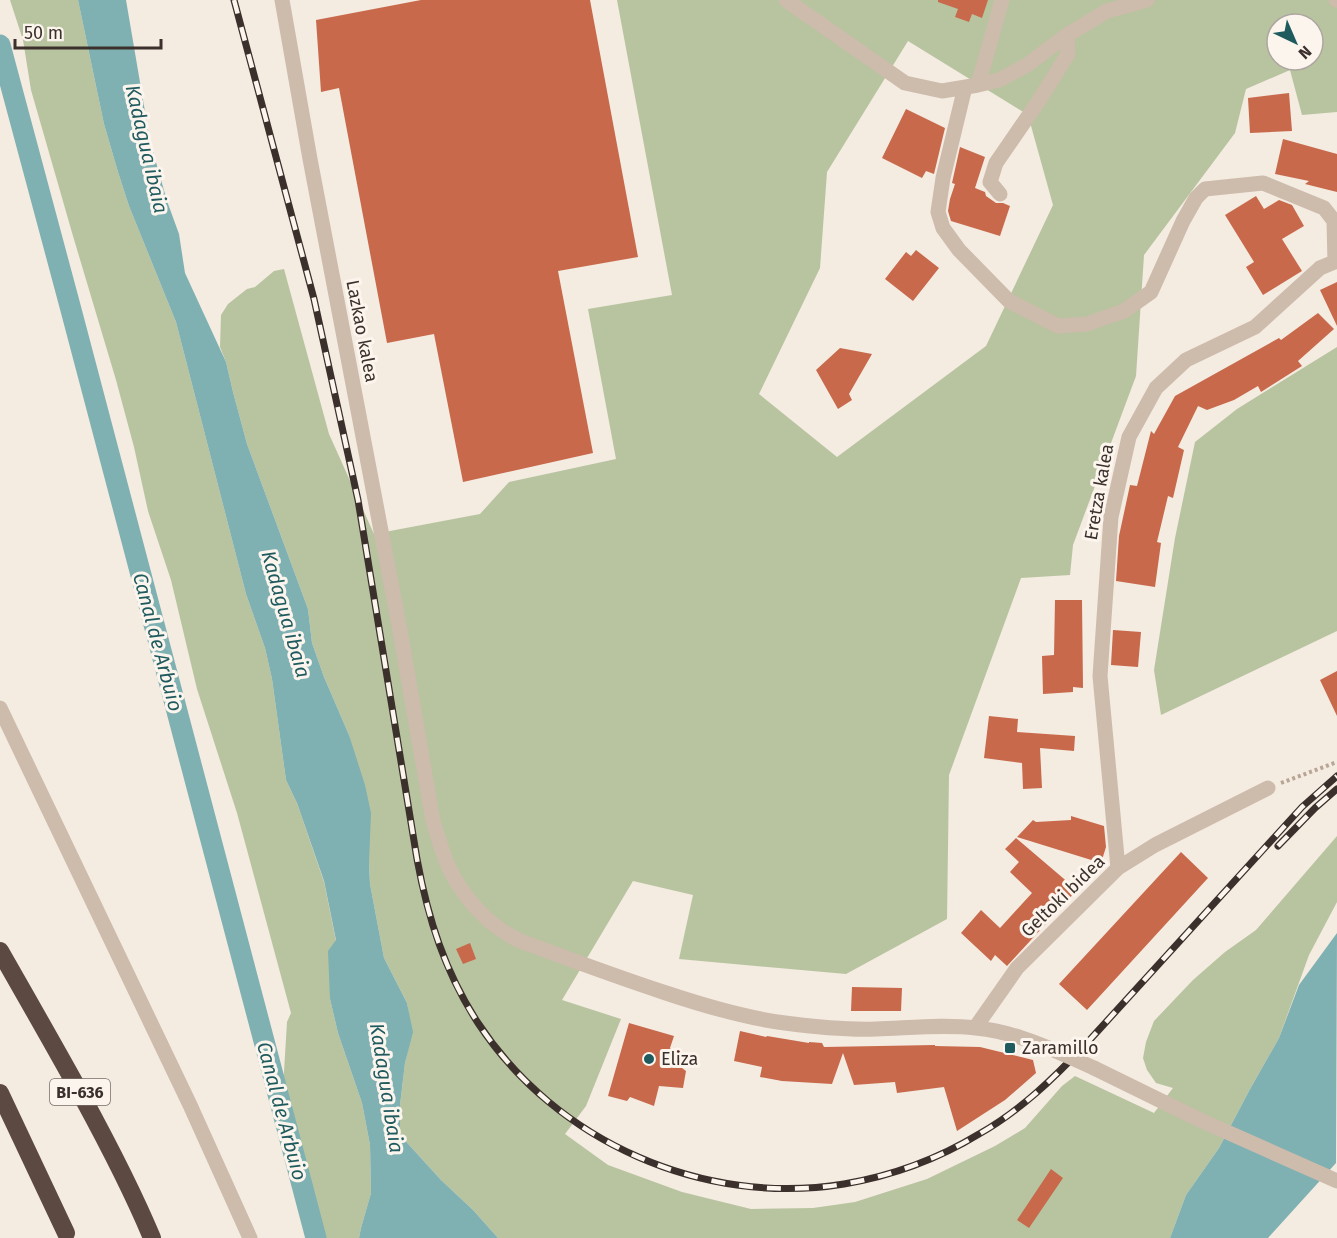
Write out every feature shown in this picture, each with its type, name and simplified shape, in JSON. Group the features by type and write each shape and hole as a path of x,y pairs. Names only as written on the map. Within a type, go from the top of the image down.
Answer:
{"highway":[{"name":"BI-636","path":"0,951 103,1134 152,1238"},
{"path":"0,1093 66,1233"}],"street":[{"name":"Lazkao kalea","path":"282,0 433,821 442,852 452,874 466,896 483,916 504,933 520,941 722,1011 782,1023 855,1029 975,1028 1024,1038 1337,1181"},
{"path":"786,0 905,83 942,91 999,80 1027,65 1067,34 1107,11 1147,0"},
{"path":"1002,0 943,178 938,212 944,228 958,250 1009,301 1058,327 1087,324 1124,311 1151,292 1183,221 1196,198 1205,189 1263,183 1324,208 1334,221 1336,261"},
{"path":"1000,194 990,182 996,163 1068,54 1067,34"},
{"name":"Eretza kalea","path":"1118,868 1100,676 1111,517 1129,437 1156,388 1186,360 1256,327 1320,267 1336,261"},
{"path":"0,708 190,1105 250,1238"},
{"name":"Geltoki bidea","path":"975,1028 1017,968 1118,868 1155,845 1268,788"}],"path":[{"path":"1268,788 1337,762"}],"green space":[{"path":"10,0 78,0 104,124 118,172 129,206 176,322 246,594 265,648 272,679 286,780 297,803 324,882 336,941 330,999 338,1033 362,1103 370,1145 371,1193 359,1238 324,1238 283,1088 287,1022 291,1013 237,813 197,689 171,580 148,511 116,380 31,90 23,40"},
{"path":"617,0 1337,0 1337,112 1302,115 1291,72 1325,72 1325,12 1265,12 1265,72 1285,72 1246,89 1235,133 1144,255 1136,376 1073,545 1070,575 1021,578 949,775 947,919 846,974 679,959 693,895 633,881 562,1000 621,1019 586,1106 565,1134 608,1165 682,1192 751,1209 813,1208 855,1202 927,1179 995,1146 1025,1128 1062,1086 1075,1076 1154,1113 1173,1088 1156,1083 1147,1070 1143,1058 1154,1021 1193,980 1225,952 1256,930 1337,836 1337,902 1309,955 1279,1038 1219,1148 1186,1195 1170,1238 498,1238 400,1135 400,1105 405,1063 412,1032 407,1003 384,958 370,884 369,863 349,735 312,643 308,609 247,444 220,347 221,315 228,304 247,289 255,287 274,271 284,269 329,434 374,534 480,514 509,482 616,459 588,309 672,295","holes":["908,41 1028,115 1053,205 986,346 837,457 759,394 820,268 827,172"]},
{"path":"1337,347 1337,631 1161,715 1154,670 1175,538 1195,442 1237,409"}],"water":[{"name":"Kadagua ibaia","path":"78,0 126,0 150,141 179,234 185,273 226,362 247,444 308,609 312,643 349,735 365,785 371,813 370,884 384,958 407,1003 413,1032 405,1063 400,1105 400,1135 498,1238 359,1238 371,1193 370,1145 362,1103 338,1033 330,999 328,951 336,940 324,881 297,803 286,780 272,679 265,648 246,594 176,322 129,206 104,124"},
{"path":"1337,933 1336,1163 1268,1238 1170,1238 1186,1195 1219,1148 1279,1038 1299,985"}],"building":[{"path":"421,0 590,0 638,257 558,271 593,453 463,482 434,334 387,343 339,88 321,92 316,20"},
{"path":"938,0 988,0 982,18 972,14 969,22 955,17 958,9 938,2"},
{"path":"1289,93 1292,131 1250,133 1248,98"},
{"path":"906,109 945,128 934,174 926,171 922,178 882,158"},
{"path":"1283,139 1337,154 1337,192 1305,184 1309,181 1275,174"},
{"path":"960,147 985,157 975,188 985,192 986,196 996,203 1010,206 1000,236 951,221 948,211 955,184 952,183"},
{"path":"1256,196 1264,209 1279,200 1292,205 1304,226 1282,239 1302,271 1263,295 1246,267 1254,262 1225,215"},
{"path":"916,250 939,268 913,301 885,279 906,252 911,256"},
{"path":"1337,282 1337,326 1320,290"},
{"path":"1318,313 1334,329 1298,361 1302,366 1261,392 1258,386 1234,400 1207,410 1198,406 1178,447 1184,450 1173,498 1168,496 1157,542 1161,543 1155,587 1116,581 1119,536 1130,485 1137,486 1151,431 1154,434 1175,396 1279,338 1281,340"},
{"path":"840,348 872,354 849,394 852,400 838,409 816,370"},
{"path":"1055,600 1082,600 1083,688 1073,687 1073,692 1043,694 1042,656 1054,655"},
{"path":"1113,630 1141,632 1138,667 1111,665"},
{"path":"1337,671 1337,716 1320,680"},
{"path":"989,716 1018,719 1017,732 1075,736 1074,751 1040,748 1042,788 1023,789 1022,763 984,758"},
{"path":"1071,816 1104,826 1106,847 1101,863 1017,837 1033,820 1036,822 1071,820"},
{"path":"1016,838 1077,890 1007,966 995,955 991,961 961,933 981,910 1000,928 1032,893 1010,872 1019,862 1005,849"},
{"path":"1181,852 1208,878 1087,1010 1059,984"},
{"path":"470,943 476,959 463,964 456,949"},
{"path":"852,987 902,988 901,1011 851,1011"},
{"path":"629,1023 674,1036 670,1048 682,1051 678,1065 686,1071 683,1088 659,1086 654,1106 630,1097 627,1101 608,1096"},
{"path":"740,1031 766,1037 822,1043 824,1047 935,1045 980,1047 1033,1060 1036,1073 1005,1100 957,1131 944,1087 897,1093 895,1082 854,1085 843,1053 832,1084 782,1081 760,1077 762,1067 734,1061"},
{"path":"1051,1169 1063,1178 1029,1228 1017,1220"}],"waterway":[{"name":"Canal de Arbuio","path":"0,45 316,1238"}],"railway":[{"path":"234,0 314,299 358,500 417,859 432,924 447,965 478,1023 510,1065 548,1102 591,1132 638,1157 687,1175 739,1185 791,1189 844,1184 862,1181 914,1165 979,1134 1009,1115 1036,1093 1086,1044 1302,807 1337,776"},
{"path":"1278,846 1337,789"}],"place":[{"name":"Zaramillo","path":"1010,1048"},
{"name":"Eliza","path":"649,1059"}]}
